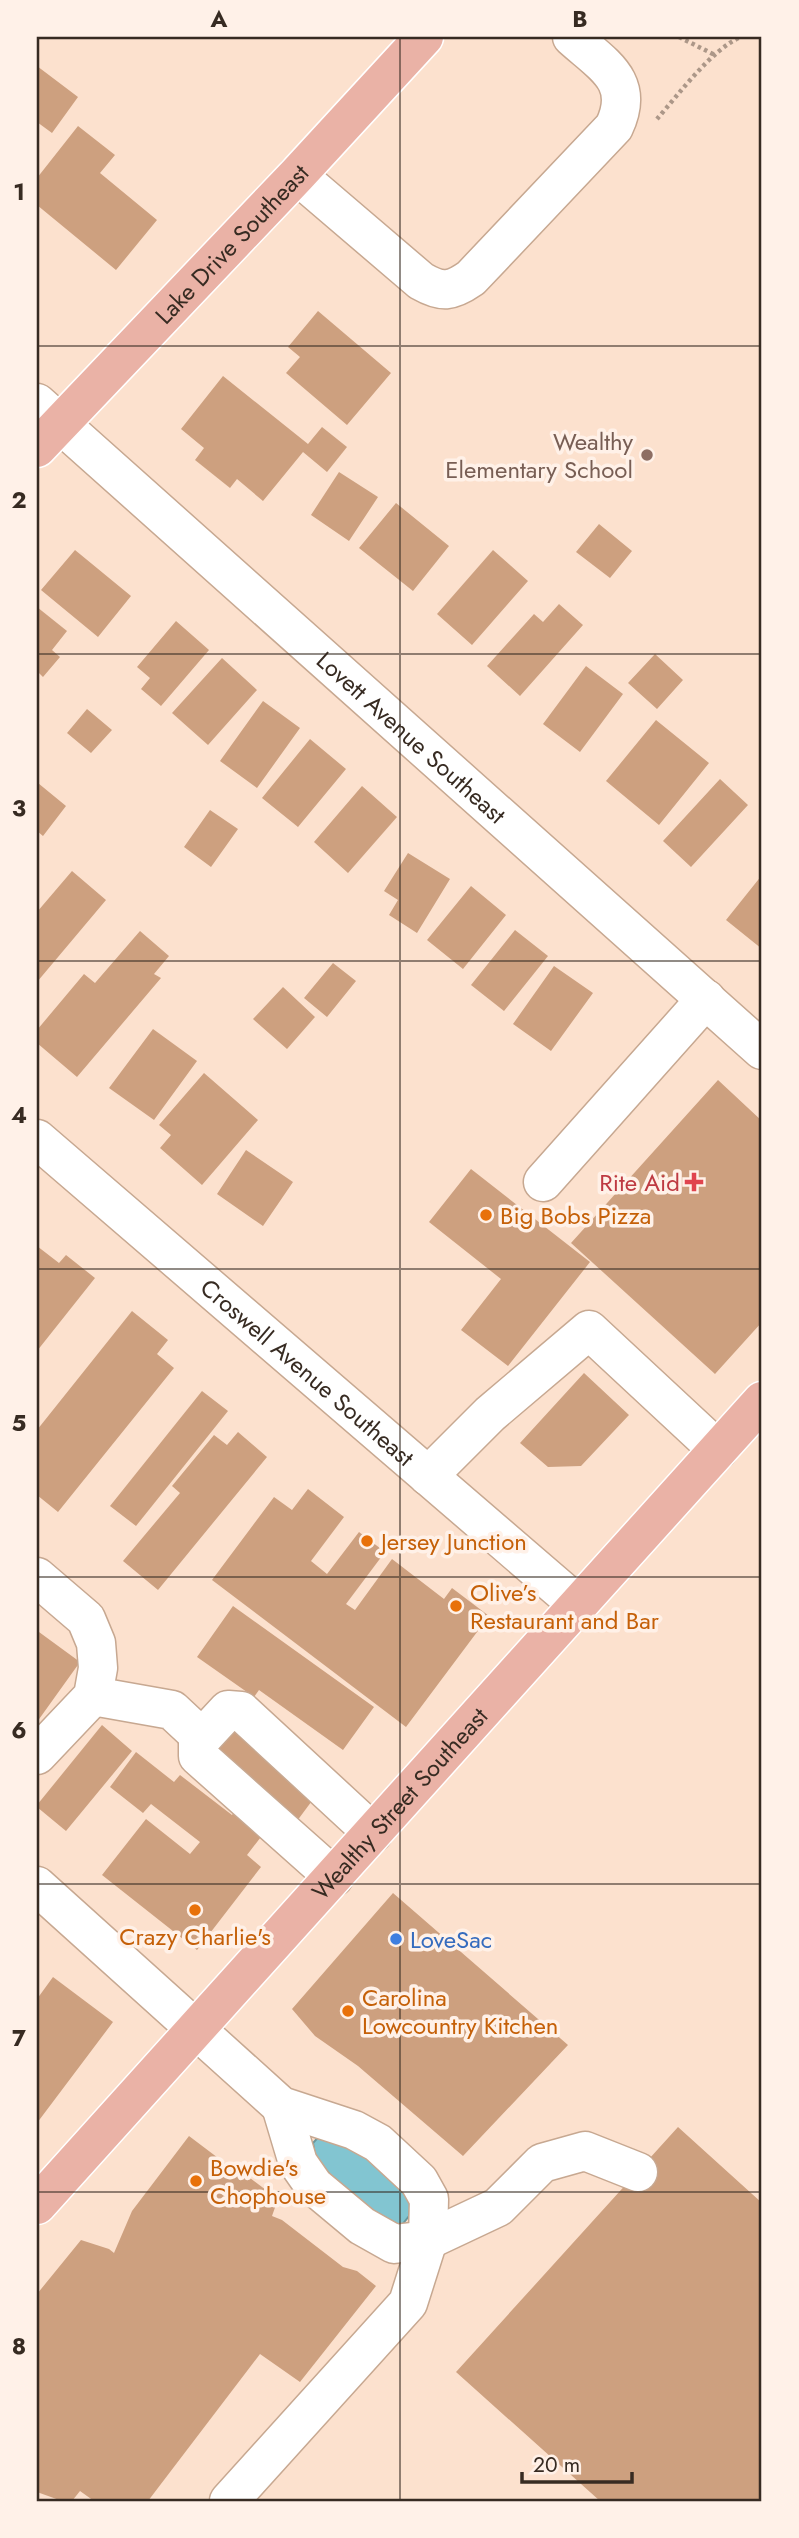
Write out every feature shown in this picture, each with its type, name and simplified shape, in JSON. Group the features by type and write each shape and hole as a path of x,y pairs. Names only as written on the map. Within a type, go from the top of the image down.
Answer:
{"main road":[{"name":"Lake Drive Southeast","path":"45,425 297,175 424,37"},
{"name":"Wealthy Street Southeast","path":"37,2205 762,1401"}],"street":[{"path":"297,175 421,281 435,289 446,290 459,286 471,278 614,127 620,114 623,100 620,86 612,73 572,37"},
{"name":"Lovett Avenue Southeast","path":"45,425 762,1050"},
{"path":"543,1182 706,999"},
{"name":"Croswell Avenue Southeast","path":"37,1139 577,1604"},
{"path":"428,1476 490,1414 589,1330 718,1450"},
{"path":"37,1577 86,1619 96,1643 98,1668 93,1696 37,1755"},
{"path":"93,1696 172,1710 202,1738"},
{"path":"334,1877 198,1756 198,1743 202,1738 228,1710 241,1711 373,1833"},
{"path":"37,1886 281,2106 354,2130 378,2143 419,2181 429,2199 428,2241 408,2303 229,2501"},
{"path":"281,2106 298,2163 314,2186 362,2225 394,2244 428,2241 498,2207 542,2162 585,2151 638,2172"}],"path":[{"path":"679,37 715,55"}],"water":[{"path":"321,2134 364,2152 404,2191 411,2203 409,2216 401,2226 347,2196 315,2156 313,2143"}],"building":[{"path":"37,66 78,97 52,133 37,122"},
{"path":"78,126 115,155 100,173 157,220 116,270 37,205 37,178"},
{"path":"318,311 391,373 347,425 286,373 300,357 288,347"},
{"path":"223,376 308,444 322,427 347,447 327,472 303,452 263,501 237,479 230,488 195,460 204,448 181,429"},
{"path":"339,472 378,497 349,541 311,515"},
{"path":"396,503 449,546 413,591 359,548"},
{"path":"599,524 632,551 610,578 576,552"},
{"path":"75,550 131,596 98,637 41,590"},
{"path":"493,550 528,581 472,645 437,614"},
{"path":"559,604 583,625 520,696 487,666 534,614 543,622"},
{"path":"37,607 67,631 52,650 60,657 43,677 37,671"},
{"path":"176,621 209,650 161,706 141,689 150,678 137,667"},
{"path":"655,654 683,680 657,709 628,683"},
{"path":"222,658 257,690 208,745 172,713"},
{"path":"586,666 623,694 580,752 543,724"},
{"path":"263,701 300,728 257,788 220,761"},
{"path":"87,709 112,730 91,753 67,733"},
{"path":"656,720 709,763 659,825 606,781"},
{"path":"310,739 346,769 298,827 262,798"},
{"path":"720,779 748,805 691,867 663,841"},
{"path":"38,783 66,806 43,836 37,831"},
{"path":"362,786 397,817 348,873 314,842"},
{"path":"210,810 238,829 211,867 184,847"},
{"path":"408,853 450,879 417,933 389,915 398,900 384,891"},
{"path":"72,871 106,900 37,982 37,912"},
{"path":"762,875 762,949 726,920"},
{"path":"471,886 506,915 463,969 427,940"},
{"path":"515,930 548,956 504,1011 471,985"},
{"path":"140,931 169,956 154,974 161,978 77,1077 37,1043 37,1030 84,974 95,983"},
{"path":"333,963 356,981 327,1017 304,998"},
{"path":"554,966 593,993 551,1051 513,1024"},
{"path":"283,987 315,1017 287,1049 253,1019"},
{"path":"153,1029 197,1061 154,1120 109,1088"},
{"path":"204,1073 258,1120 202,1185 160,1148 171,1135 159,1125"},
{"name":"Rite Aid","path":"718,1080 762,1121 762,1322 715,1374 571,1243"},
{"path":"246,1150 293,1182 263,1226 217,1194"},
{"path":"471,1169 590,1262 508,1366 461,1330 501,1279 429,1222"},
{"path":"37,1246 59,1263 66,1255 95,1278 37,1351"},
{"path":"132,1311 168,1340 157,1354 174,1368 58,1512 37,1495 37,1430"},
{"path":"584,1373 629,1415 581,1466 548,1467 520,1443"},
{"path":"202,1391 228,1411 136,1526 110,1506"},
{"path":"238,1432 267,1457 158,1590 123,1561 180,1493 172,1486 214,1435 227,1445"},
{"path":"308,1489 344,1517 311,1561 327,1574 359,1532 385,1552 346,1604 355,1610 392,1559 444,1599 452,1588 489,1616 406,1727 212,1580 274,1497 292,1510"},
{"path":"233,1606 374,1707 343,1750 259,1690 254,1697 197,1657"},
{"path":"39,1632 80,1662 37,1722 37,1635"},
{"path":"230,1719 323,1786 297,1821 205,1754"},
{"path":"102,1725 132,1751 66,1831 37,1805"},
{"path":"136,1752 174,1782 180,1775 232,1815 238,1807 267,1829 247,1855 261,1867 197,1950 102,1875 146,1819 190,1854 200,1842 151,1804 143,1813 110,1787"},
{"path":"393,1893 568,2045 463,2156 358,2066 315,2036 292,2009"},
{"path":"53,1977 113,2022 37,2123 37,1999"},
{"path":"678,2127 762,2203 762,2501 600,2501 456,2372"},
{"path":"189,2136 278,2199 272,2216 282,2220 343,2267 357,2271 376,2286 300,2382 260,2354 148,2501 94,2501 80,2491 72,2501 62,2501 37,2492 37,2294 81,2240 114,2253 132,2211"}],"place":[{"name":"Wealthy Elementary School","path":"647,455"},
{"name":"Rite Aid","path":"694,1182"},
{"name":"Big Bobs Pizza","path":"486,1215"},
{"name":"Jersey Junction","path":"367,1541"},
{"name":"Olive’s Restaurant and Bar","path":"456,1606"},
{"name":"Crazy Charlie's","path":"195,1910"},
{"name":"LoveSac","path":"396,1939"},
{"name":"Carolina Lowcountry Kitchen","path":"348,2011"},
{"name":"Bowdie's Chophouse","path":"196,2181"}]}
